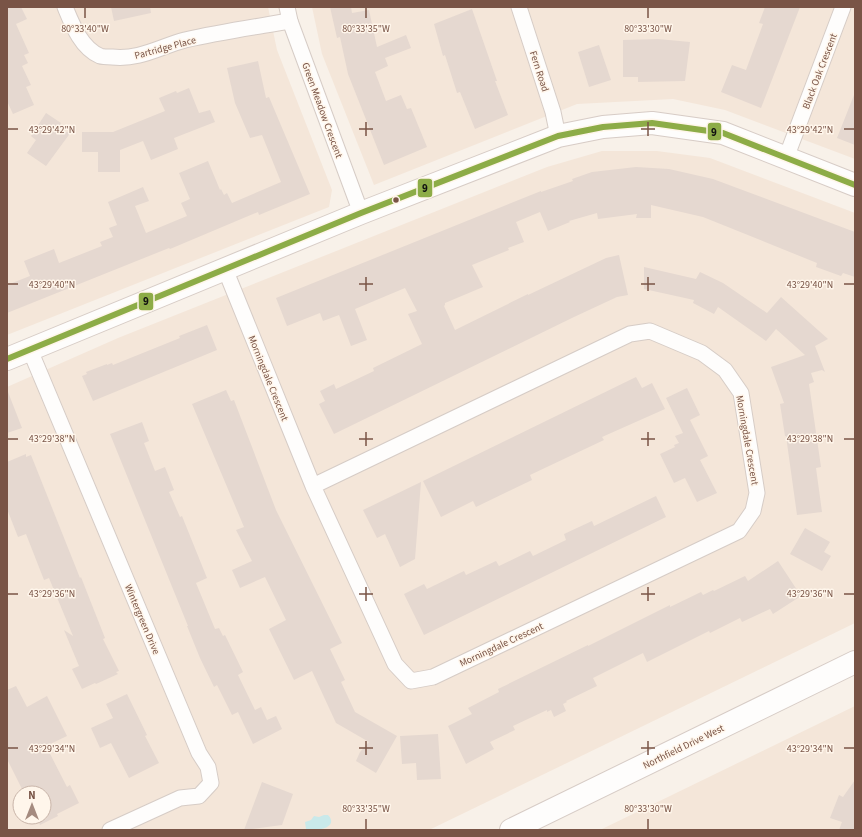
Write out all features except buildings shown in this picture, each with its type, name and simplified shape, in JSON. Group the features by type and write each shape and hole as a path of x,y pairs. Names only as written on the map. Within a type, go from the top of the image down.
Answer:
{"street":[{"name":"Partridge Place","path":"65,7 86,46 100,56 121,58 147,54 184,40 252,27 289,14"},
{"name":"Fern Road","path":"519,7 553,112 558,136"},
{"name":"Black Oak Crescent","path":"786,158 843,7"},
{"name":"Green Meadow Crescent","path":"289,14 361,213"},
{"path":"7,359 361,213 558,136 603,126 652,124 723,133 855,185"},
{"name":"Morningdale Crescent","path":"225,269 313,486 395,664 411,681 433,677 739,531 753,511 757,493 741,393 725,370 702,353 650,331 630,334 313,486"},
{"name":"Wintergreen Drive","path":"30,350 197,747 208,768 211,783 199,796 180,798 110,830"},
{"name":"Northfield Drive West","path":"511,830 855,662"}],"shaded area":[{"path":"7,7 268,7 277,50 332,190 329,207 7,335"},
{"path":"312,7 855,7 855,159 725,110 673,99 577,104 374,185 322,54"},
{"path":"602,151 657,151 710,158 855,213 855,623 429,830 7,830 7,387 118,338 547,167"},
{"path":"855,706 855,830 600,830"}],"water":[{"path":"328,815 331,819 329,826 315,830 306,829 305,822 311,820 314,816 319,817"}],"transit line":[{"name":"9","path":"7,359 361,213 558,136 603,127 652,123 723,133 855,185"}]}
